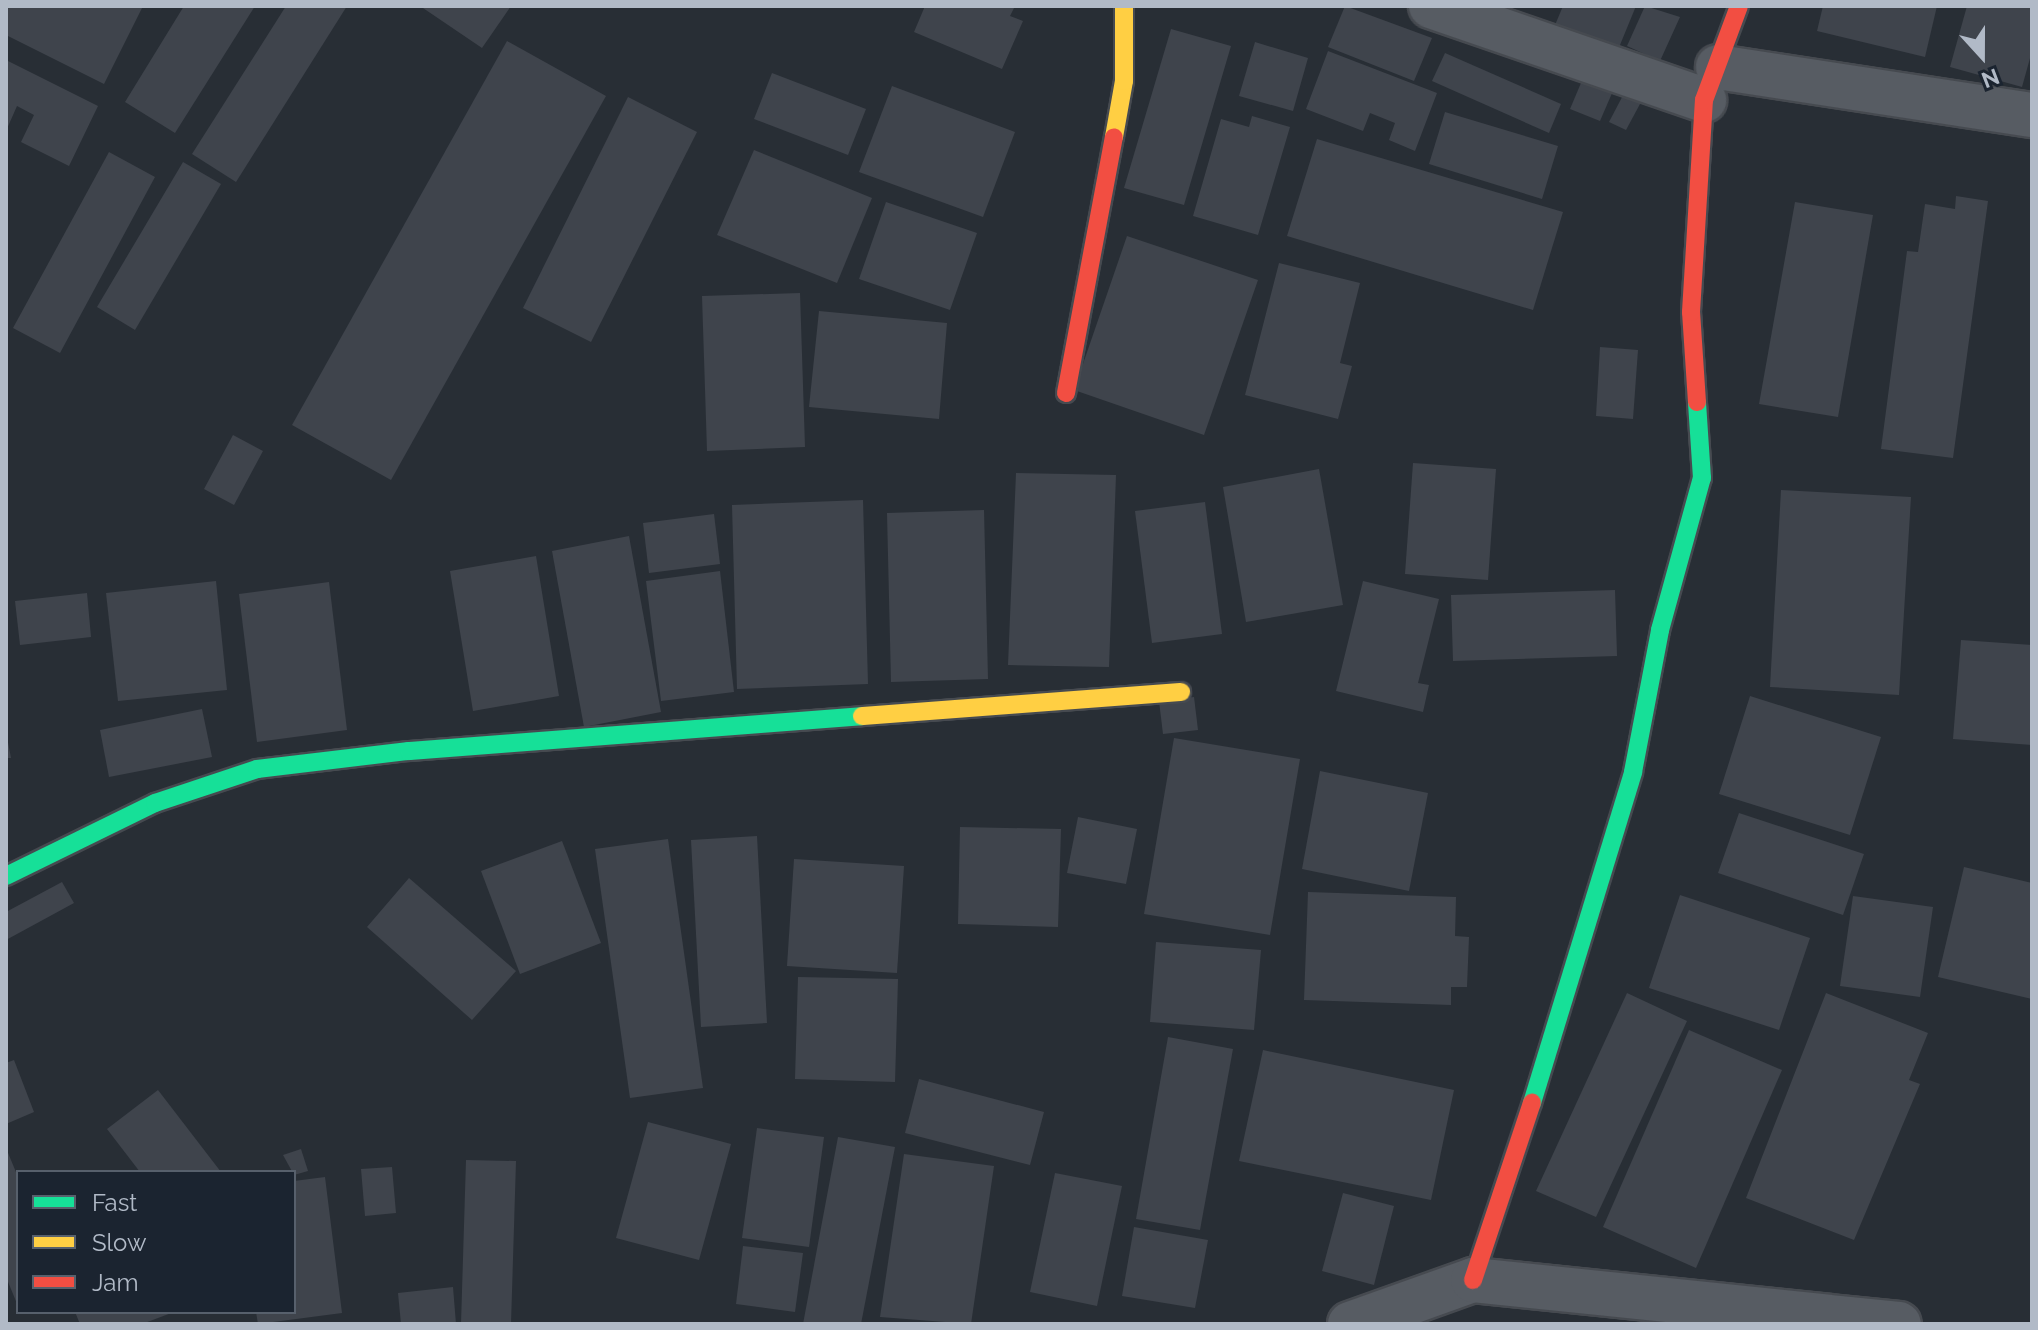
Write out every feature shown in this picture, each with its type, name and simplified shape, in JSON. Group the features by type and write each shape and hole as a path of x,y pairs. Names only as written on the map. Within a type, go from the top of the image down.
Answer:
{"street":[{"path":"1066,393 1124,81 1124,6"},
{"path":"1431,6 1711,84 2032,115"},
{"path":"1473,1280 1559,1023 1633,772 1660,630 1702,478 1691,312 1711,84 1739,6"},
{"path":"6,876 155,803 257,769 409,751 1181,692"},
{"path":"1350,1324 1473,1280 1891,1323"}],"building":[{"path":"6,6 143,6 104,84 6,35"},
{"path":"184,6 255,6 175,133 125,102"},
{"path":"286,6 347,6 236,182 192,154"},
{"path":"420,6 511,6 482,48"},
{"path":"925,6 1015,6 1010,16 1023,21 1002,69 914,32"},
{"path":"1345,6 1432,38 1414,81 1328,47"},
{"path":"1563,6 1636,6 1613,62 1550,37"},
{"path":"1645,6 1680,17 1660,61 1627,46"},
{"path":"1823,6 1937,6 1925,57 1817,31"},
{"path":"1967,6 2032,6 2032,51 2022,87 1950,67"},
{"path":"1171,29 1231,46 1184,205 1124,188"},
{"path":"507,41 606,96 391,480 292,425"},
{"path":"1255,42 1308,58 1293,111 1239,96"},
{"path":"1328,51 1437,93 1415,151 1389,140 1395,123 1370,113 1363,131 1306,109"},
{"path":"1445,53 1561,104 1549,133 1432,81"},
{"path":"6,60 98,106 69,166 21,142 34,115 17,106 6,131"},
{"path":"1589,64 1619,77 1600,121 1570,109"},
{"path":"772,73 866,109 848,155 754,119"},
{"path":"1630,82 1647,91 1626,130 1609,122"},
{"path":"892,86 1015,132 983,217 859,172"},
{"path":"628,97 697,132 591,342 523,308"},
{"path":"1445,112 1558,146 1542,199 1429,164"},
{"path":"1252,116 1290,127 1258,235 1193,216 1221,119 1249,127"},
{"path":"1317,139 1563,212 1533,310 1287,236"},
{"path":"754,150 872,198 837,283 717,235"},
{"path":"109,152 155,177 60,353 13,328"},
{"path":"183,162 221,184 135,330 97,307"},
{"path":"1956,196 1988,201 1953,458 1881,449 1907,251 1918,252 1925,204 1955,209"},
{"path":"886,202 977,233 950,310 859,279"},
{"path":"1795,202 1873,215 1838,417 1759,404"},
{"path":"1127,236 1258,280 1204,435 1074,390"},
{"path":"1279,263 1360,283 1340,363 1352,366 1338,419 1245,395"},
{"path":"800,293 805,447 707,451 702,296"},
{"path":"819,311 947,323 939,419 809,407"},
{"path":"1600,347 1638,350 1633,419 1596,416"},
{"path":"233,435 263,451 234,505 204,489"},
{"path":"1413,463 1496,469 1488,580 1405,574"},
{"path":"1319,469 1343,605 1246,622 1223,487"},
{"path":"1016,473 1116,475 1109,667 1008,665"},
{"path":"1781,490 1911,497 1899,695 1770,687"},
{"path":"863,500 868,684 737,689 732,505"},
{"path":"1205,502 1222,634 1152,643 1135,511"},
{"path":"984,510 988,679 891,682 887,513"},
{"path":"714,514 720,564 649,573 643,523"},
{"path":"629,536 661,712 584,727 552,551"},
{"path":"536,556 559,696 473,711 450,571"},
{"path":"720,571 734,692 661,701 646,581"},
{"path":"216,581 227,690 118,701 106,593"},
{"path":"1363,581 1439,599 1418,683 1429,685 1423,712 1336,691"},
{"path":"329,582 347,730 257,742 239,594"},
{"path":"1615,590 1617,656 1453,661 1451,595"},
{"path":"87,593 91,637 20,645 15,601"},
{"path":"1961,640 2032,645 2032,745 1953,739"},
{"path":"1750,696 1881,737 1850,835 1719,794"},
{"path":"1194,697 1198,730 1163,734 1159,701"},
{"path":"202,709 212,757 109,777 100,730"},
{"path":"6,732 11,758 6,758"},
{"path":"1174,738 1300,759 1270,935 1144,914"},
{"path":"1320,771 1428,793 1409,891 1302,869"},
{"path":"1739,813 1864,854 1843,915 1718,873"},
{"path":"1078,817 1137,829 1126,884 1067,873"},
{"path":"960,827 1061,829 1058,927 958,924"},
{"path":"757,836 767,1023 701,1027 691,840"},
{"path":"668,839 703,1088 630,1098 595,849"},
{"path":"562,841 601,943 520,974 481,871"},
{"path":"794,859 904,866 897,973 787,966"},
{"path":"1964,867 2032,883 2032,999 1938,977"},
{"path":"409,878 516,971 472,1020 367,927"},
{"path":"62,882 74,903 6,940 6,912"},
{"path":"1308,892 1456,897 1455,936 1469,937 1467,987 1451,987 1451,1005 1304,1000"},
{"path":"1680,895 1810,938 1779,1030 1649,988"},
{"path":"1853,896 1933,907 1920,997 1840,986"},
{"path":"1156,942 1261,950 1254,1030 1150,1022"},
{"path":"798,977 898,979 895,1082 795,1079"},
{"path":"1627,993 1687,1021 1596,1217 1536,1191"},
{"path":"1826,993 1928,1033 1909,1080 1920,1084 1854,1240 1746,1198"},
{"path":"1689,1030 1782,1070 1696,1268 1603,1227"},
{"path":"1168,1037 1233,1049 1200,1230 1136,1219"},
{"path":"1263,1050 1454,1090 1431,1200 1239,1161"},
{"path":"14,1060 34,1112 6,1124 6,1063"},
{"path":"919,1079 1044,1112 1030,1165 905,1133"},
{"path":"158,1090 219,1170 138,1170 107,1129"},
{"path":"648,1122 731,1144 699,1260 616,1238"},
{"path":"757,1128 824,1137 809,1247 742,1238"},
{"path":"838,1137 895,1147 861,1324 803,1324"},
{"path":"6,1148 16,1172 16,1301 6,1277"},
{"path":"301,1149 308,1171 296,1174 296,1170 291,1170 283,1155"},
{"path":"904,1154 994,1166 971,1324 880,1317"},
{"path":"466,1160 516,1161 511,1324 461,1324"},
{"path":"392,1167 396,1213 365,1216 361,1169"},
{"path":"1055,1173 1122,1186 1097,1306 1030,1292"},
{"path":"325,1177 342,1313 258,1324 256,1314 296,1314 296,1181"},
{"path":"1343,1193 1394,1206 1374,1285 1322,1271"},
{"path":"1134,1227 1208,1240 1195,1308 1122,1296"},
{"path":"743,1246 803,1253 795,1312 736,1304"},
{"path":"453,1287 456,1324 401,1324 398,1293"},
{"path":"76,1314 169,1314 142,1324 80,1324"}],"traffic: fast":[{"path":"1532,1103 1633,772 1660,630 1702,478 1697,402"},
{"path":"6,876 155,803 257,769 409,751 862,716"}],"traffic: slow":[{"path":"1114,137 1124,81 1124,6"},
{"path":"862,716 1181,692"}],"traffic: jam":[{"path":"1697,402 1691,312 1704,100 1739,6"},
{"path":"1066,393 1114,137"},
{"path":"1473,1280 1532,1103"}]}
